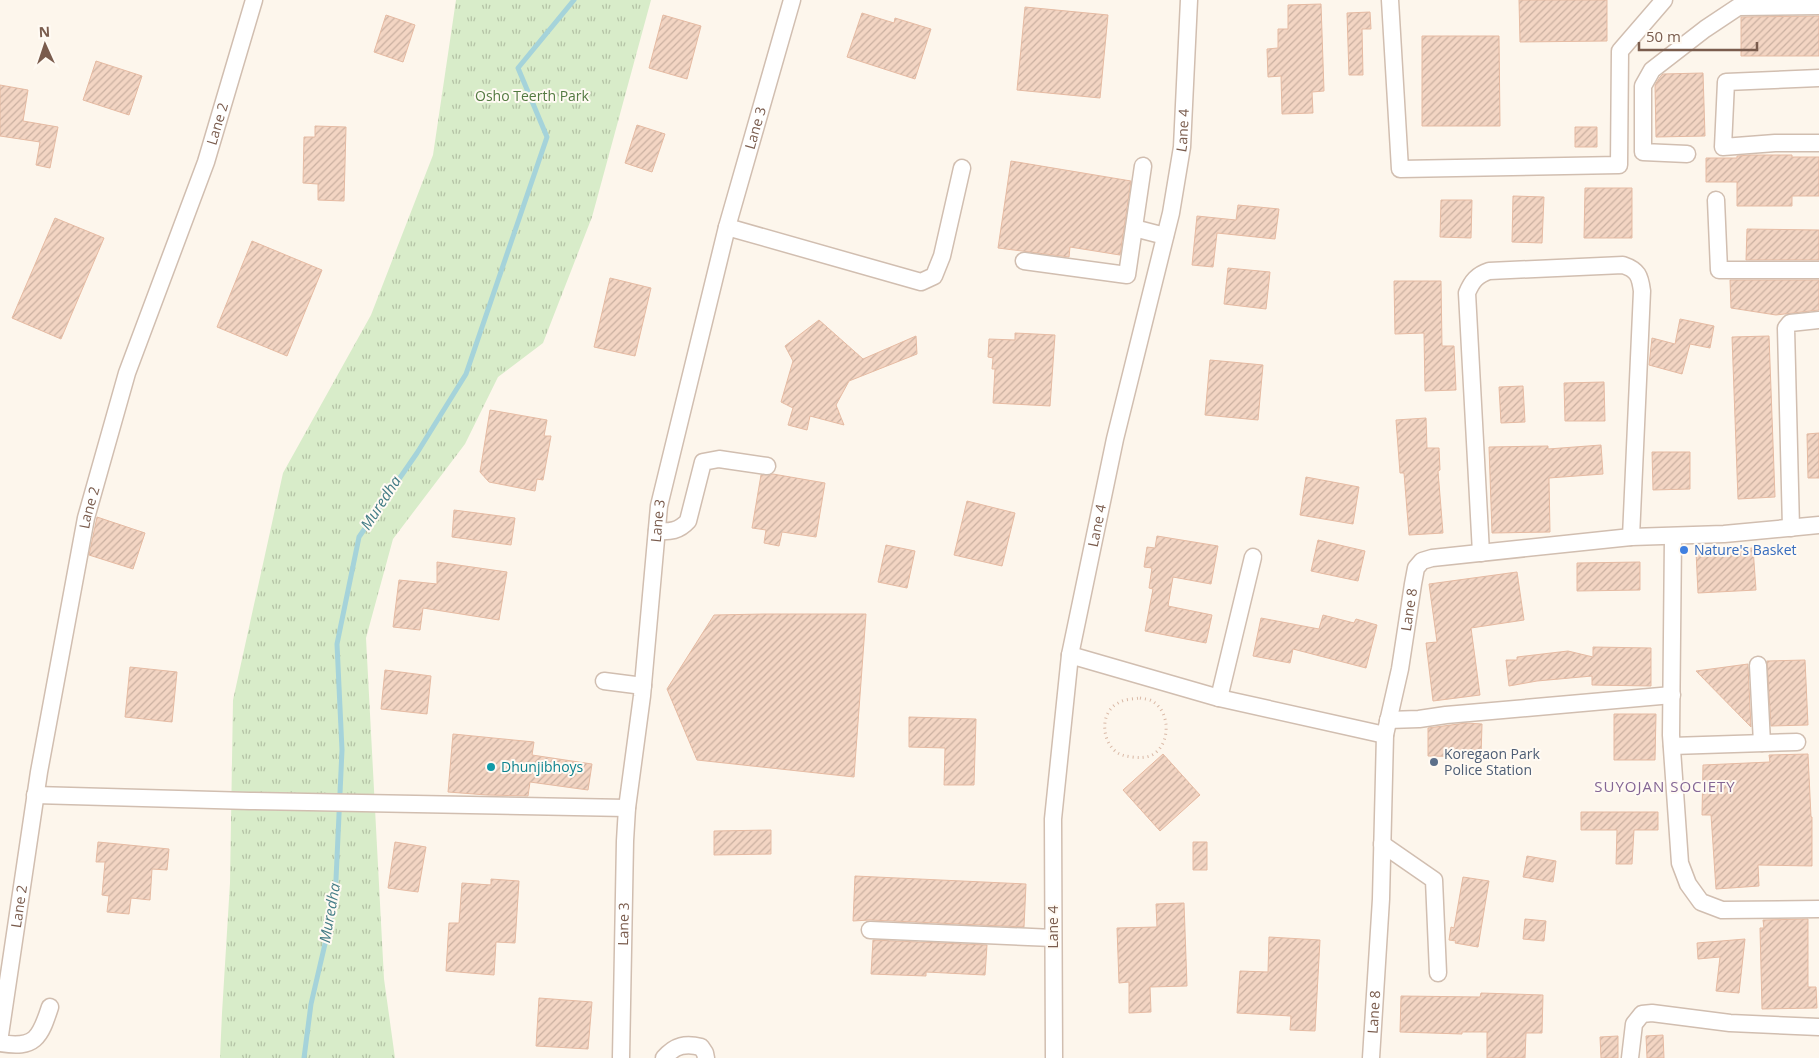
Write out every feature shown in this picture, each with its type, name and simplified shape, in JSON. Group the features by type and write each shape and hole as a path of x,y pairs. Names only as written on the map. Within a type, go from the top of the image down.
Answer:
{"street":[{"name":"Lane 2","path":"0,1035 35,795 88,509 127,373 206,162 254,0"},
{"name":"Lane 3","path":"621,1058 624,851 627,808 643,686 659,506 727,227 792,0"},
{"name":"Lane 4","path":"1054,1058 1053,819 1070,655 1114,439 1171,213 1182,147 1189,0"},
{"path":"1390,0 1400,169 1620,165 1620,51 1664,0"},
{"path":"1686,154 1643,152 1643,86 1652,70 1705,29 1738,7 1819,6"},
{"path":"1819,78 1726,82 1724,147 1775,143 1819,143"},
{"path":"1024,261 1127,275 1143,166"},
{"path":"727,227 922,282 934,276 942,256 962,168"},
{"path":"1716,200 1718,270 1819,270"},
{"path":"1134,228 1165,236"},
{"path":"1481,553 1467,292 1472,280 1479,274 1489,270 1623,264 1634,269 1640,280 1642,291 1631,537"},
{"path":"1791,528 1786,328 1790,323 1797,321 1819,320"},
{"path":"657,531 670,532 682,527 688,521 703,462 719,459 767,466"},
{"name":"Lane 8","path":"1371,1058 1381,899 1386,728 1400,669 1416,568 1422,561 1432,558 1631,537 1724,534 1819,525"},
{"path":"1673,537 1672,746 1680,863 1688,884 1701,902 1722,910 1819,909"},
{"path":"1219,698 1253,558"},
{"path":"1070,655 1219,698 1386,728 1419,719 1446,715 1672,695"},
{"path":"1758,665 1762,743"},
{"path":"604,681 643,686"},
{"path":"1672,746 1797,742"},
{"path":"35,795 627,808"},
{"path":"1382,844 1434,880 1438,973"},
{"path":"870,930 1053,938"},
{"path":"0,1043 18,1046 31,1041 42,1031 50,1007"},
{"path":"1630,1058 1634,1024 1642,1014 1652,1013 1730,1023 1819,1027"},
{"path":"664,1058 670,1050 680,1045 693,1044 701,1047 706,1053 706,1058"}],"path":[{"path":"1140,698 1151,700 1161,709 1165,716 1167,727 1162,743 1155,753 1142,758 1124,756 1114,750 1107,740 1104,729 1105,720 1110,709 1118,703 1129,700 1140,698"}],"green space":[{"name":"Osho Teerth Park","path":"456,0 651,0 592,217 543,343 498,377 465,444 393,539 366,638 384,979 395,1058 220,1058 230,883 233,700 283,473 371,315 433,155"}],"building":[{"path":"1519,0 1607,0 1607,41 1520,42"},
{"path":"1321,4 1324,91 1312,92 1313,113 1282,114 1281,76 1268,77 1267,49 1278,48 1278,29 1288,29 1288,5"},
{"path":"1025,7 1108,15 1100,98 1017,90"},
{"path":"1370,12 1371,29 1362,29 1363,75 1349,75 1347,13"},
{"path":"862,13 894,23 895,18 931,29 915,79 847,57"},
{"path":"386,15 415,25 403,62 374,52"},
{"path":"663,15 701,26 687,79 649,68"},
{"path":"1819,16 1819,56 1741,56 1741,17"},
{"path":"1422,36 1499,36 1500,126 1422,126"},
{"path":"96,61 142,76 129,115 83,100"},
{"path":"1703,73 1705,136 1656,137 1655,85 1660,77 1663,74"},
{"path":"0,85 28,90 23,121 58,127 50,168 36,165 40,142 0,136"},
{"path":"637,125 665,134 652,172 625,163"},
{"path":"315,126 346,127 344,201 318,200 318,184 303,183 304,137 315,137"},
{"path":"1575,127 1597,127 1597,147 1575,147"},
{"path":"1737,156 1819,157 1819,196 1792,196 1792,206 1737,206 1737,182 1706,182 1706,158 1737,158"},
{"path":"1011,161 1131,181 1120,255 1070,247 1069,257 998,248"},
{"path":"1585,188 1632,188 1632,238 1584,238"},
{"path":"1513,196 1544,197 1542,243 1512,242"},
{"path":"1441,200 1472,200 1471,238 1440,237"},
{"path":"1238,205 1279,209 1275,239 1217,233 1213,267 1192,265 1197,216 1236,220"},
{"path":"55,218 104,238 61,339 12,318"},
{"path":"1747,229 1819,230 1819,260 1746,260"},
{"path":"252,241 322,270 287,356 217,327"},
{"path":"1228,268 1270,272 1266,309 1224,304"},
{"path":"610,278 651,288 635,356 594,347"},
{"path":"1730,280 1819,280 1819,310 1776,315 1731,308"},
{"path":"1394,281 1441,281 1442,346 1454,346 1456,390 1425,391 1424,333 1395,334"},
{"path":"1680,319 1714,326 1710,348 1690,344 1682,374 1649,365 1652,338 1675,344"},
{"path":"819,320 863,359 916,336 917,354 849,381 836,405 844,425 810,416 807,430 788,425 793,408 781,402 793,361 785,346"},
{"path":"1015,333 1055,335 1050,406 993,403 995,369 992,369 993,358 988,357 989,339 1015,340"},
{"path":"1769,336 1775,497 1738,499 1732,337"},
{"path":"1210,360 1263,365 1258,420 1205,415"},
{"path":"1604,382 1605,421 1565,421 1564,383"},
{"path":"1523,386 1525,422 1501,423 1499,387"},
{"path":"490,410 547,420 544,436 551,436 543,480 537,479 535,491 489,482 480,472"},
{"path":"1426,418 1427,448 1439,448 1440,470 1438,471 1443,533 1409,535 1404,473 1400,473 1396,420"},
{"path":"1819,433 1819,478 1808,478 1807,434"},
{"path":"1601,445 1603,474 1549,478 1550,532 1492,533 1489,447 1548,446 1548,449"},
{"path":"1652,452 1690,452 1690,489 1653,490"},
{"path":"773,474 825,483 816,537 782,532 779,546 764,543 766,530 752,528 761,475"},
{"path":"1306,477 1359,487 1353,524 1300,515"},
{"path":"967,501 1015,513 1002,566 954,555"},
{"path":"454,510 515,518 511,545 452,537"},
{"path":"97,517 145,533 133,569 89,555"},
{"path":"1157,536 1218,546 1211,584 1173,577 1168,606 1212,615 1206,643 1145,631 1153,589 1149,588 1152,568 1144,567 1147,547 1155,548"},
{"path":"1318,540 1365,551 1358,581 1311,571"},
{"path":"886,545 915,551 907,588 878,582"},
{"path":"1753,548 1756,590 1698,593 1696,551"},
{"path":"437,562 507,572 499,620 423,608 420,630 393,627 399,580 437,584"},
{"path":"1640,562 1640,590 1577,591 1577,563"},
{"path":"1517,572 1524,620 1471,628 1480,695 1433,701 1426,643 1437,642 1429,584"},
{"path":"866,614 854,777 697,760 667,689 714,615"},
{"path":"1323,615 1354,623 1356,619 1377,625 1366,668 1293,649 1290,663 1253,656 1261,618 1319,629"},
{"path":"1593,647 1651,648 1651,686 1592,685 1592,676 1537,681 1509,686 1506,660 1517,660 1517,657 1568,651 1593,657"},
{"path":"1805,660 1808,725 1771,726 1767,661"},
{"path":"1748,664 1748,666 1751,727 1696,671"},
{"path":"130,667 177,672 172,722 125,717"},
{"path":"385,670 431,676 427,714 381,709"},
{"path":"1614,714 1656,714 1655,760 1614,760"},
{"path":"909,717 976,719 974,785 944,785 945,748 909,747"},
{"path":"1466,723 1482,724 1481,757 1428,756 1428,728"},
{"name":"Dhunjibhoys","path":"453,734 534,742 532,755 592,764 588,790 530,782 528,796 448,792"},
{"path":"1163,754 1200,795 1160,831 1123,790"},
{"path":"1808,754 1812,817 1812,866 1758,865 1759,886 1716,889 1711,815 1702,815 1703,765 1770,762 1769,755"},
{"path":"1581,812 1658,812 1658,830 1634,830 1632,864 1616,864 1617,830 1581,830"},
{"path":"771,830 771,854 714,855 714,831"},
{"path":"98,842 169,849 167,870 152,869 150,900 131,898 129,914 107,912 109,896 102,895 105,862 96,862"},
{"path":"395,842 426,847 418,892 388,888"},
{"path":"1193,842 1207,842 1207,870 1193,870"},
{"path":"1527,856 1556,861 1553,882 1523,877"},
{"path":"855,876 1026,884 1024,927 870,920 853,921"},
{"path":"1463,877 1489,881 1478,947 1455,943 1456,941 1449,940 1451,927 1454,928"},
{"path":"491,879 519,881 515,943 496,942 494,975 446,971 449,923 459,923 462,883 491,885"},
{"path":"1184,903 1187,986 1150,987 1151,1012 1129,1013 1129,982 1119,983 1117,928 1157,927 1156,904"},
{"path":"1525,919 1546,921 1544,941 1523,939"},
{"path":"1808,919 1808,987 1816,987 1817,1008 1762,1009 1760,928 1764,928 1763,920"},
{"path":"1269,937 1320,940 1315,1031 1290,1030 1291,1016 1237,1013 1240,971 1268,972"},
{"path":"1745,939 1739,993 1716,991 1720,957 1698,959 1697,943"},
{"path":"873,940 987,945 985,975 926,972 926,976 871,974"},
{"path":"1481,993 1543,995 1542,1033 1526,1033 1525,1058 1487,1058 1487,1032 1462,1032 1462,1034 1400,1032 1401,996 1480,997"},
{"path":"539,998 592,1002 588,1049 536,1046"},
{"path":"1663,1035 1664,1058 1647,1058 1646,1036"},
{"path":"1618,1036 1618,1058 1601,1058 1600,1037"}],"waterway":[{"name":"Muredha","path":"304,1058 311,1004 335,901 342,750 337,644 359,537 417,453 466,374 547,137 518,68 574,0"}],"place":[{"name":"Nature's Basket","path":"1684,550"},
{"name":"Koregaon Park Police Station","path":"1434,762"},
{"name":"Dhunjibhoys","path":"491,767"}],"district":[{"name":"SUYOJAN SOCIETY","path":"1665,787"}]}
